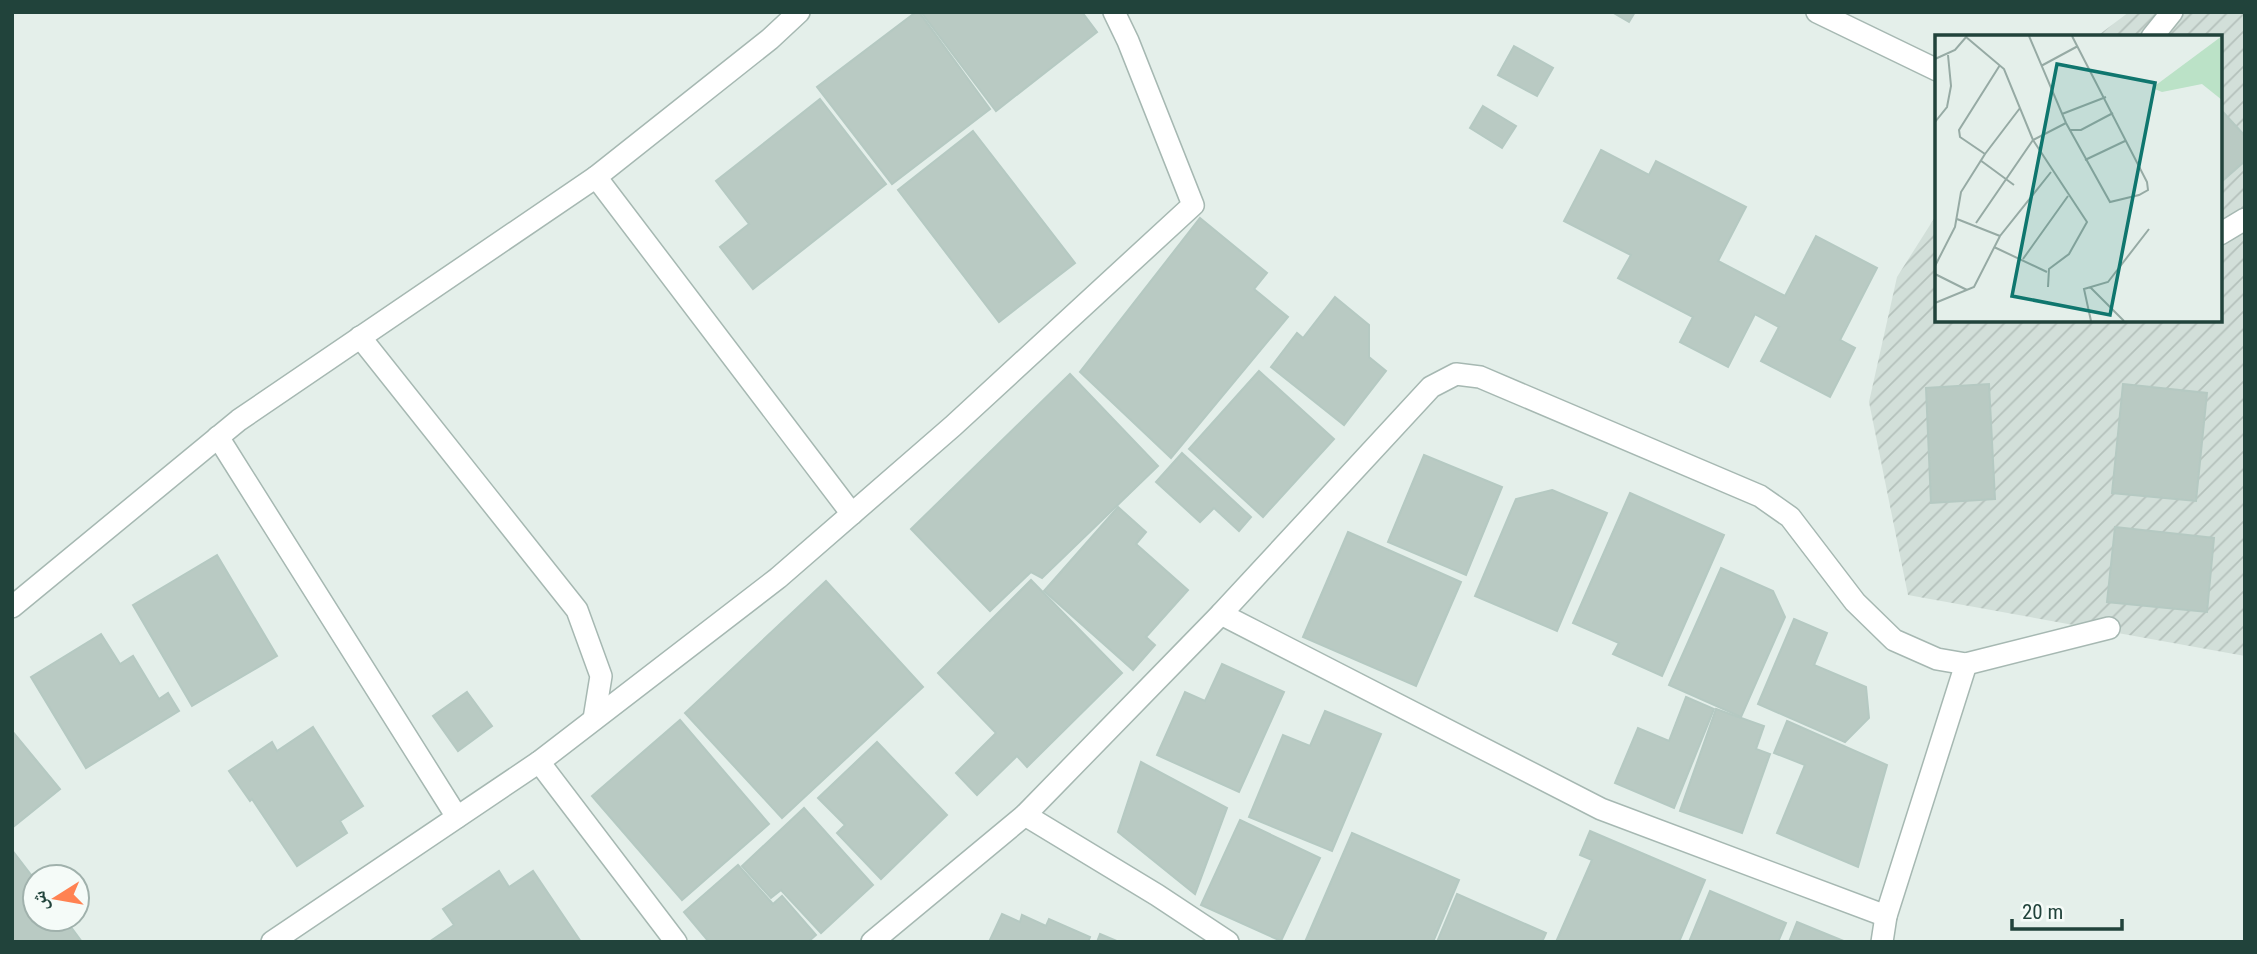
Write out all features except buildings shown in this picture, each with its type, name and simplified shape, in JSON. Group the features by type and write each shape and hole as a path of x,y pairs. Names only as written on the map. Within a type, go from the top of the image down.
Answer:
{"street":[{"path":"12,607 239,420 596,177 770,39 799,12"},
{"path":"272,942 539,762 778,578 953,426 1193,205 1114,12"},
{"path":"1818,12 1935,70"},
{"path":"2154,35 2172,12"},
{"path":"596,177 852,514"},
{"path":"2222,232 2245,219"},
{"path":"360,337 576,610 601,676 594,719"},
{"path":"872,942 1025,815 1221,614 1432,387 1456,374 1480,377 1760,496 1790,517 1855,602 1894,640 1937,659 1966,664 2109,628"},
{"path":"218,437 457,817"},
{"path":"1221,614 1601,808 1886,916"},
{"path":"1882,942 1886,916 1966,664"},
{"path":"539,762 676,942"},
{"path":"1025,815 1157,894 1228,942"}],"shaded area":[{"path":"2129,12 2245,12 2245,656 1908,595 1869,402 1897,277 1935,217 1935,322 2222,322 2222,35 2099,35"}]}
